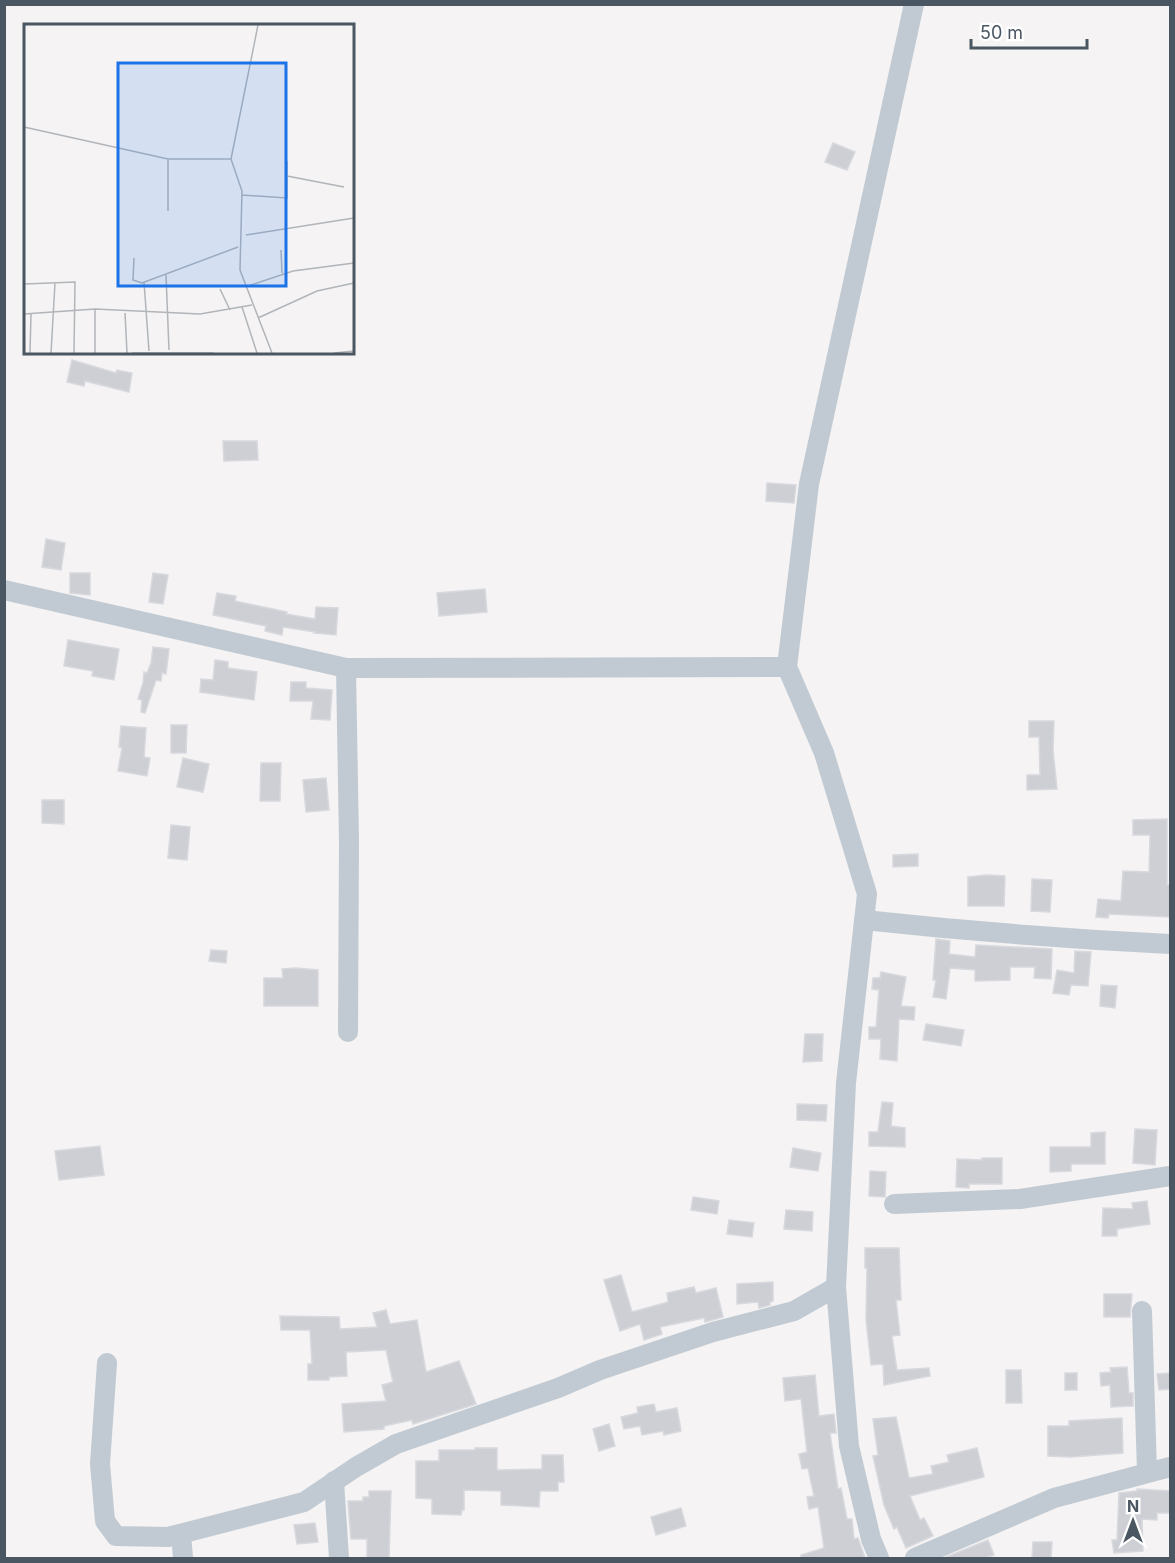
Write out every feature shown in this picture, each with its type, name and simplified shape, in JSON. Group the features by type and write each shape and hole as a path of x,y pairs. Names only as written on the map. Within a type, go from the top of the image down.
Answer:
{"street":[{"path":"879,1558 871,1539 849,1446 836,1287 846,1083 867,894 824,753 786,667 809,484 914,4"},
{"path":"4,590 346,668 786,667"},
{"path":"346,668 349,842 348,1032"},
{"path":"864,920 1051,938 1170,944"},
{"path":"894,1204 1020,1198 1170,1176"},
{"path":"107,1363 100,1464 105,1521 116,1536 168,1537 304,1502 396,1444 558,1388 600,1370 713,1332 794,1311 836,1287"},
{"path":"1142,1311 1147,1472"},
{"path":"915,1558 1054,1498 1170,1467"},
{"path":"334,1481 339,1558"},
{"path":"181,1534 183,1558"}],"building":[{"path":"833,143 855,152 847,170 825,162"},
{"path":"72,360 116,373 117,370 132,373 129,392 85,381 84,386 67,382"},
{"path":"223,441 257,441 258,460 224,461"},
{"path":"767,483 796,485 794,503 766,501"},
{"path":"46,539 65,543 61,570 42,567"},
{"path":"70,573 90,573 90,595 70,593"},
{"path":"153,573 168,575 163,604 149,602"},
{"path":"485,589 487,612 439,616 437,593"},
{"path":"217,593 236,596 235,601 315,619 316,607 338,608 336,635 283,627 282,635 265,631 266,626 213,615"},
{"path":"68,640 119,649 114,680 92,676 93,671 64,666"},
{"path":"153,647 169,649 166,674 162,673 161,681 156,680 145,713 141,712 142,700 138,699 144,672 147,673 151,663"},
{"path":"215,660 228,662 228,668 257,672 254,700 200,692 201,679 213,680"},
{"path":"291,682 306,682 306,688 332,690 330,720 311,719 313,701 290,701"},
{"path":"1029,721 1054,721 1053,750 1057,789 1027,790 1027,775 1040,775 1039,737 1029,737"},
{"path":"171,725 187,725 186,753 171,753"},
{"path":"121,726 146,728 144,757 150,758 147,776 118,771 122,748 119,747"},
{"path":"183,758 209,764 203,792 177,787"},
{"path":"261,763 281,763 280,801 260,801"},
{"path":"326,778 329,810 306,812 303,780"},
{"path":"42,800 64,800 64,824 42,823"},
{"path":"1167,819 1167,885 1170,885 1170,917 1109,914 1108,918 1096,917 1098,899 1121,901 1123,871 1149,872 1150,835 1133,835 1133,820"},
{"path":"171,825 190,827 187,860 168,858"},
{"path":"918,854 918,866 893,867 893,855"},
{"path":"1005,876 1004,906 968,906 968,877"},
{"path":"1032,879 1052,880 1050,912 1031,911"},
{"path":"936,939 950,941 949,954 975,957 976,945 1052,949 1051,979 1034,978 1035,967 1010,967 1010,980 975,981 975,970 950,968 946,999 933,997 936,980 933,980"},
{"path":"211,950 227,951 226,963 209,961"},
{"path":"1075,951 1091,952 1088,986 1071,985 1069,995 1053,993 1057,970 1074,973"},
{"path":"282,969 318,970 318,1006 264,1006 264,978 283,978"},
{"path":"881,972 906,977 901,1006 915,1007 914,1020 899,1019 897,1061 880,1059 881,1039 869,1039 869,1027 876,1027 879,990 872,989 873,978 880,978"},
{"path":"1101,985 1117,986 1115,1008 1100,1006"},
{"path":"926,1024 964,1030 961,1046 923,1040"},
{"path":"805,1034 823,1034 822,1061 803,1062"},
{"path":"882,1102 893,1103 891,1126 905,1128 905,1147 869,1146 869,1132 878,1132"},
{"path":"797,1104 827,1105 826,1121 797,1120"},
{"path":"1135,1129 1157,1130 1155,1165 1133,1163"},
{"path":"1105,1132 1105,1164 1071,1164 1071,1171 1050,1172 1050,1147 1091,1147 1091,1133"},
{"path":"100,1146 104,1175 59,1180 55,1151"},
{"path":"793,1148 821,1153 818,1171 790,1167"},
{"path":"982,1158 1002,1158 1002,1184 969,1184 969,1188 956,1187 957,1159 982,1160"},
{"path":"870,1171 886,1172 885,1197 869,1196"},
{"path":"693,1197 719,1201 717,1214 691,1210"},
{"path":"1147,1201 1150,1224 1117,1229 1117,1236 1102,1236 1103,1208 1133,1209 1132,1203"},
{"path":"786,1210 813,1212 812,1231 784,1229"},
{"path":"729,1220 754,1223 752,1237 727,1234"},
{"path":"865,1248 899,1248 901,1300 896,1300 900,1335 892,1336 897,1370 929,1368 930,1376 884,1385 883,1364 871,1365 866,1319"},
{"path":"621,1275 632,1312 668,1302 667,1293 694,1287 696,1293 716,1288 723,1317 705,1322 704,1318 660,1327 662,1334 644,1340 640,1324 620,1331 604,1280"},
{"path":"773,1282 773,1301 770,1305 759,1308 758,1302 737,1304 737,1284"},
{"path":"1104,1294 1132,1294 1130,1317 1104,1317"},
{"path":"386,1310 390,1324 417,1320 426,1372 459,1361 476,1404 413,1424 412,1420 384,1426 384,1429 344,1432 342,1404 386,1401 382,1385 393,1382 386,1350 346,1352 347,1376 329,1377 329,1380 308,1380 308,1364 312,1364 310,1330 281,1330 280,1316 339,1317 340,1329 377,1327 373,1313"},
{"path":"1127,1367 1129,1393 1133,1393 1133,1406 1111,1407 1110,1385 1101,1386 1100,1373 1111,1372 1110,1368"},
{"path":"1006,1370 1021,1370 1022,1403 1006,1403"},
{"path":"1065,1373 1077,1373 1077,1390 1065,1390"},
{"path":"1170,1373 1170,1389 1159,1390 1157,1374"},
{"path":"815,1375 819,1416 834,1414 836,1433 830,1433 838,1489 841,1488 847,1519 852,1519 854,1539 858,1538 865,1558 801,1558 801,1555 824,1548 818,1507 809,1509 807,1497 814,1496 808,1468 802,1469 799,1454 807,1452 801,1399 785,1401 783,1378"},
{"path":"654,1404 656,1412 677,1408 681,1431 664,1435 663,1431 642,1435 640,1426 624,1429 621,1417 638,1413 637,1407"},
{"path":"896,1417 909,1478 933,1474 931,1466 949,1462 947,1455 977,1448 984,1477 910,1496 920,1520 924,1518 933,1536 906,1548 897,1527 894,1529 884,1505 873,1456 878,1455 873,1419"},
{"path":"1122,1418 1123,1453 1071,1457 1048,1456 1048,1426 1069,1426 1069,1421"},
{"path":"609,1424 615,1446 599,1451 593,1429"},
{"path":"475,1448 497,1448 497,1470 542,1469 542,1455 563,1455 564,1482 558,1482 558,1491 540,1491 539,1507 501,1505 501,1491 464,1490 464,1510 461,1515 432,1514 432,1499 416,1498 416,1461 439,1461 439,1450 475,1450"},
{"path":"1137,1489 1170,1491 1170,1513 1157,1513 1157,1520 1142,1519 1143,1551 1114,1553 1112,1540 1117,1540 1119,1493 1137,1491"},
{"path":"369,1491 391,1491 389,1558 367,1558 367,1539 351,1539 348,1501 363,1501 363,1497 369,1497"},
{"path":"681,1508 686,1526 656,1535 651,1517"},
{"path":"315,1523 318,1542 297,1544 294,1525"},
{"path":"988,1540 994,1555 984,1558 944,1558"},
{"path":"1033,1542 1052,1542 1051,1558 1032,1558"}]}
